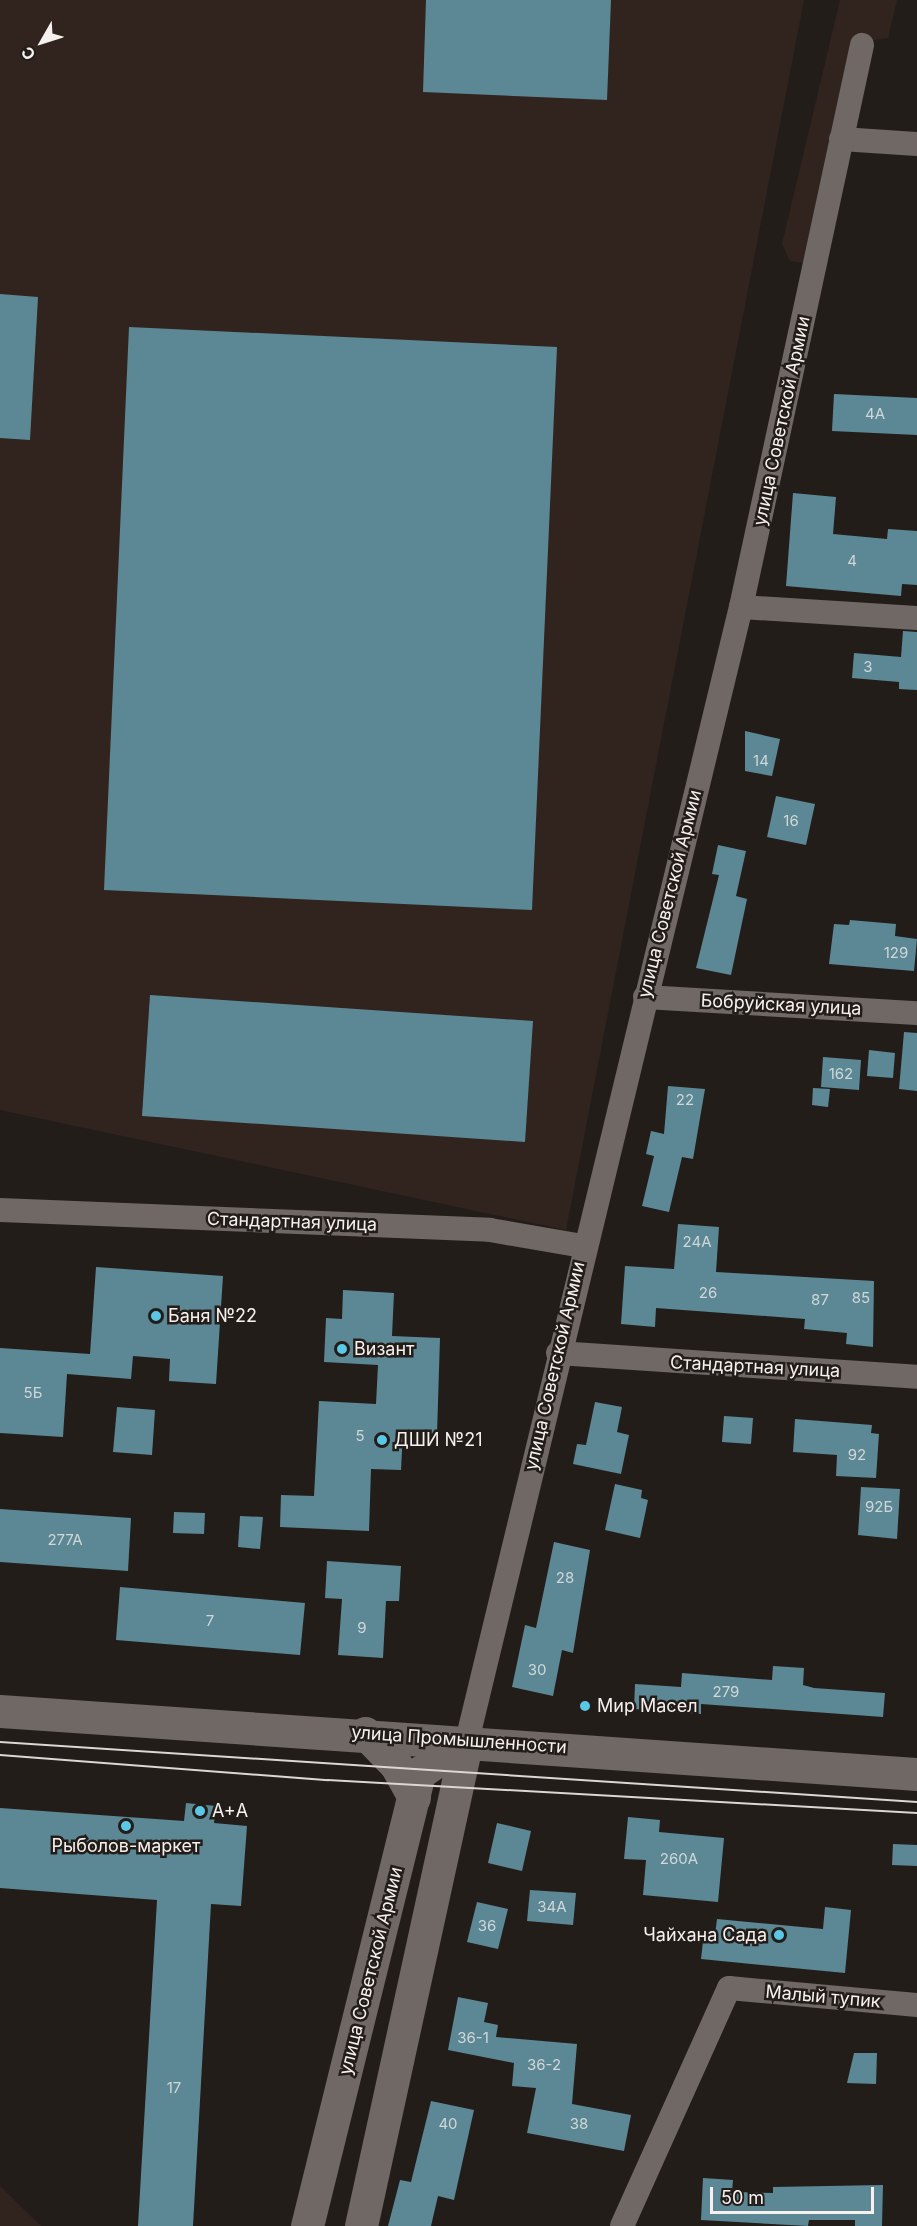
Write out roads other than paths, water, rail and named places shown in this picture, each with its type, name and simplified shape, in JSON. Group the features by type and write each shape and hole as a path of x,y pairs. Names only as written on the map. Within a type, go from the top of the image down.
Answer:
{"main road":[{"name":"улица Промышленности","path":"0,1711 365,1733 917,1774"},
{"path":"365,1733 396,1765 414,1797"},
{"name":"улица Советской Армии","path":"307,2226 419,1773 467,1741"},
{"name":"улица Советской Армии","path":"361,2226 467,1741"}],"street":[{"name":"улица Советской Армии","path":"467,1741 583,1246 741,607 862,45"},
{"path":"841,139 917,144"},
{"path":"741,607 917,618"},
{"name":"Бобруйская улица","path":"645,997 917,1013"},
{"name":"Стандартная улица","path":"0,1210 490,1230 583,1246"},
{"name":"Стандартная улица","path":"558,1353 917,1377"},
{"name":"Малый тупик","path":"622,2226 729,1988 917,2005"}],"tram line":[{"path":"0,1742 917,1802"},
{"path":"0,1755 328,1780 917,1813"}],"place":[{"name":"Баня №22","path":"156,1316"},
{"name":"Визант","path":"342,1349"},
{"name":"ДШИ №21","path":"382,1440"},
{"name":"Мир Масел","path":"585,1706"},
{"name":"А+A","path":"200,1811"},
{"name":"Рыболов-маркет","path":"126,1826"},
{"name":"Чайхана Сада","path":"779,1935"}]}
